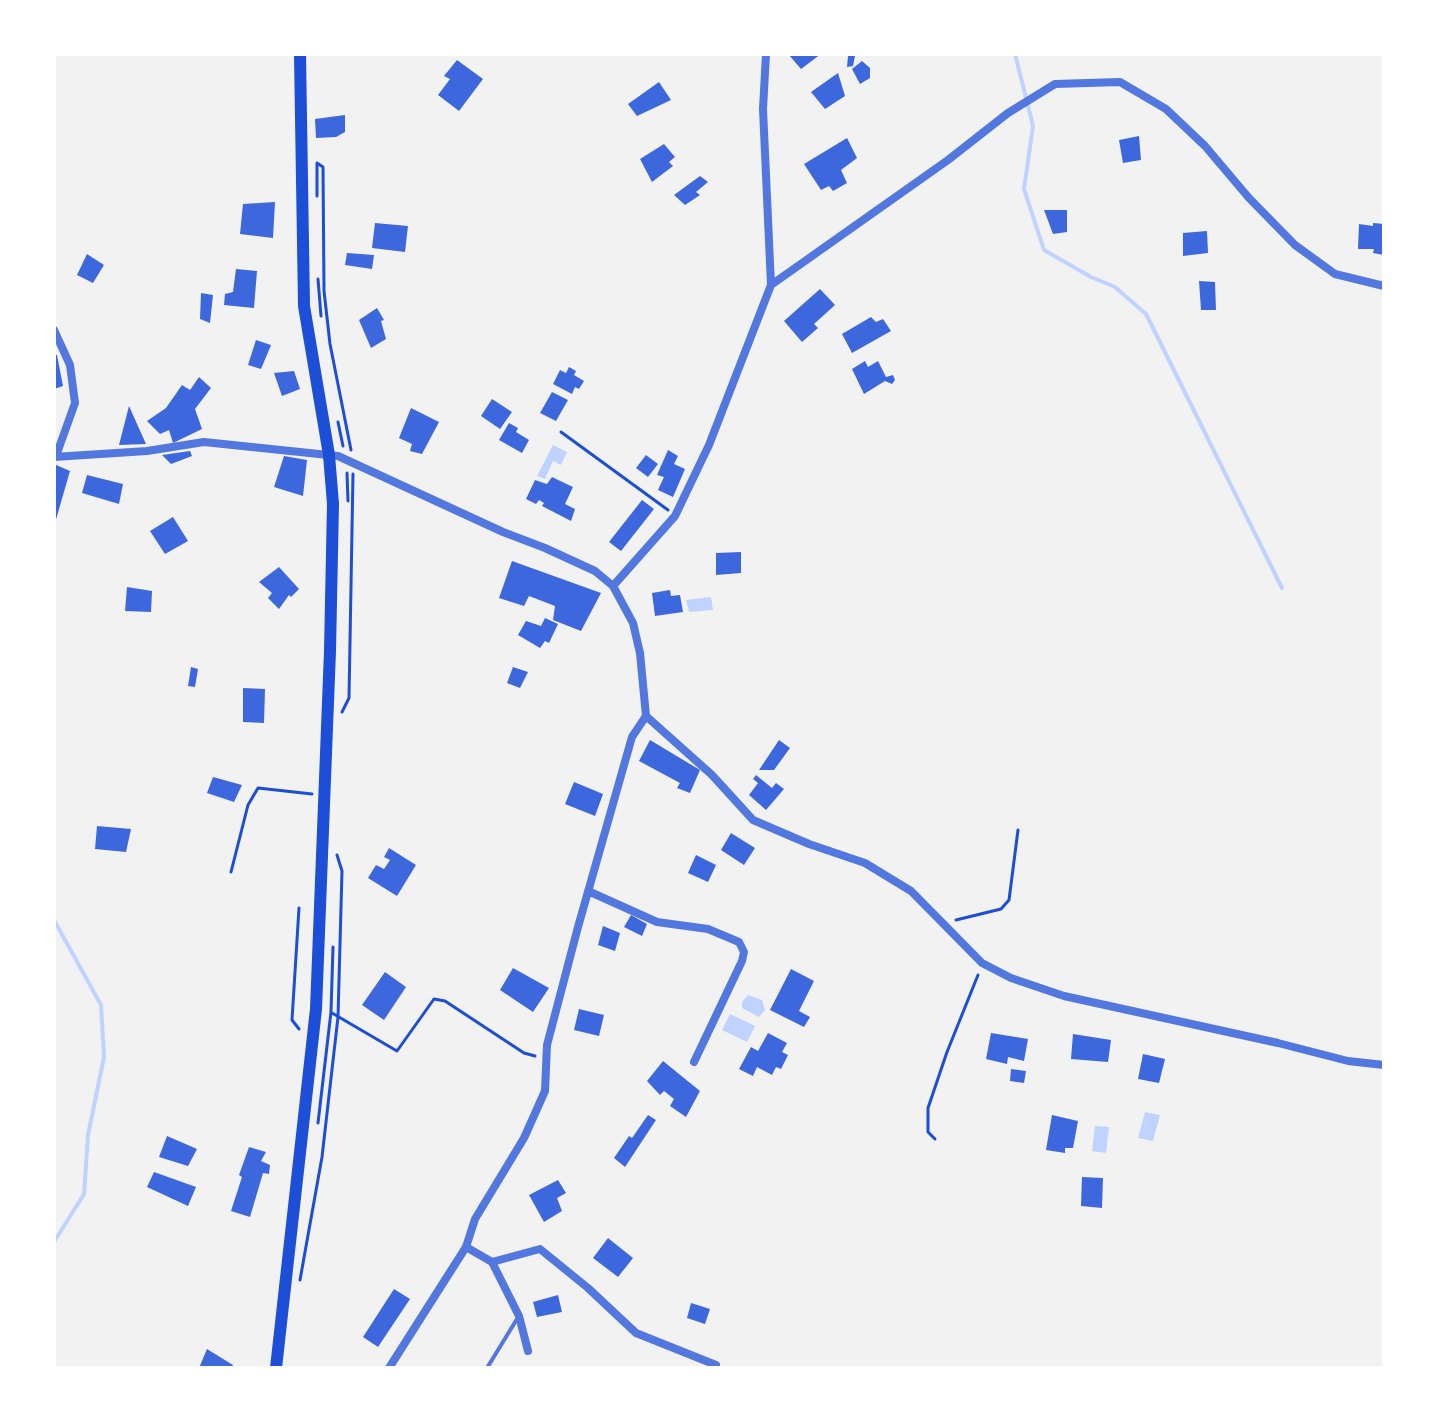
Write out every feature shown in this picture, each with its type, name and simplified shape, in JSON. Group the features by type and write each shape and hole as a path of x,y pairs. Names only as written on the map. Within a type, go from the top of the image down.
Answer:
{"main road":[{"path":"276,1368 316,1009 333,504 329,455 304,306 300,54"}],"street":[{"path":"613,586 675,516 709,445 771,285 763,109 766,54"},
{"path":"771,285 948,160 1008,113 1055,84 1120,82 1166,109 1205,146 1249,198 1295,245 1335,274 1384,286"},
{"path":"54,330 70,365 75,403 55,457 147,451 204,442 329,455 595,571 613,586 633,623 640,653 646,716 632,737 588,891 547,1045 545,1091 524,1138 475,1219 466,1247 389,1368"},
{"path":"646,716 712,775 753,820 865,863 911,891 982,963 1011,978 1064,996 1348,1061 1384,1065"},
{"path":"588,891 657,922 708,929 739,942 744,952 742,961 694,1062"},
{"path":"466,1247 492,1262 519,1316 528,1351"},
{"path":"492,1262 540,1249 636,1333 716,1365"}],"lane":[{"path":"487,1368 519,1316"}],"path":[{"path":"317,163 323,167 324,291 353,464 349,698 342,712"},
{"path":"561,432 675,516"},
{"path":"231,872 248,805 258,788 324,795"},
{"path":"944,925 1001,909 1009,900 1018,830"},
{"path":"311,1222 338,1017 342,871 336,854"},
{"path":"299,908 292,1020 302,1032"},
{"path":"935,1139 928,1132 928,1108 982,963"},
{"path":"316,1009 327,1010 397,1051 434,999 445,1001 524,1053 547,1059"}],"water":[{"path":"553,445 567,452 561,465 553,461 545,479 537,476"},
{"path":"711,597 713,610 689,612 686,600"},
{"path":"748,995 762,1000 765,1010 759,1017 742,1008 742,1002"},
{"path":"730,1014 755,1026 747,1042 722,1030"},
{"path":"1145,1112 1160,1115 1153,1141 1138,1138"},
{"path":"1095,1126 1109,1127 1106,1153 1092,1151"}],"building":[{"path":"790,54 821,54 801,69"},
{"path":"848,56 855,56 853,66 847,67"},
{"path":"457,60 483,79 459,111 438,95 450,79 444,76"},
{"path":"862,61 870,68 870,78 860,84 852,69"},
{"path":"838,73 845,96 825,109 811,92"},
{"path":"659,82 671,100 637,116 628,104"},
{"path":"345,115 345,132 336,137 316,138 315,119"},
{"path":"1139,136 1141,160 1123,163 1119,140"},
{"path":"847,138 857,158 841,170 847,183 833,191 829,186 821,190 804,164"},
{"path":"664,144 675,157 669,162 673,166 652,182 640,159"},
{"path":"700,176 708,182 696,192 700,195 685,205 674,195"},
{"path":"275,202 273,238 240,234 243,204"},
{"path":"1044,210 1067,210 1067,232 1053,234"},
{"path":"375,223 408,226 405,252 372,248"},
{"path":"1373,223 1384,224 1384,255 1373,253 1374,249 1358,249 1359,224 1373,226"},
{"path":"1207,231 1208,253 1183,256 1183,233"},
{"path":"347,253 374,255 372,269 345,265"},
{"path":"87,254 104,265 93,283 77,275"},
{"path":"236,269 257,271 254,308 224,305 225,294 233,292"},
{"path":"1199,281 1215,282 1216,310 1201,310"},
{"path":"820,289 835,305 814,324 818,328 802,342 784,321"},
{"path":"201,293 213,295 210,323 200,319"},
{"path":"377,308 384,320 381,321 386,339 371,348 359,320"},
{"path":"871,317 876,322 883,319 891,331 852,353 842,334"},
{"path":"256,340 271,345 261,369 248,365"},
{"path":"54,355 57,355 63,386 54,389"},
{"path":"865,361 868,367 878,361 886,377 893,375 895,380 892,384 885,381 864,394 852,369"},
{"path":"569,367 576,371 574,375 584,381 579,389 575,387 572,394 553,384 560,370 566,373"},
{"path":"294,371 300,389 282,396 274,373"},
{"path":"199,377 211,388 195,409 202,429 173,443 169,430 160,434 147,421 166,408 182,385 190,390"},
{"path":"552,392 568,400 556,421 540,413"},
{"path":"492,399 512,412 500,429 481,416"},
{"path":"129,406 146,444 119,445"},
{"path":"411,408 439,422 422,454 410,451 412,444 399,438"},
{"path":"509,423 529,440 522,453 499,440"},
{"path":"668,450 678,456 674,464 685,469 673,497 658,490 664,477 657,475"},
{"path":"190,451 192,456 171,464 162,455"},
{"path":"646,455 658,464 648,477 636,468"},
{"path":"284,456 307,460 303,496 274,487"},
{"path":"54,464 70,471 55,523 54,523"},
{"path":"87,475 123,484 119,504 82,493"},
{"path":"552,477 573,487 565,504 575,509 571,521 542,506 544,503 539,500 536,504 526,499 535,480 547,484"},
{"path":"642,500 654,509 621,551 609,542"},
{"path":"173,517 188,541 165,554 150,531"},
{"path":"741,552 741,573 716,575 716,553"},
{"path":"512,561 601,593 581,631 553,620 555,606 529,596 524,606 499,598"},
{"path":"279,567 299,589 291,597 289,595 279,609 268,598 272,593 259,582"},
{"path":"127,587 152,591 151,612 125,611"},
{"path":"670,590 671,596 680,595 683,612 655,616 652,593"},
{"path":"545,618 558,624 549,643 545,641 540,648 518,635 526,621 541,626"},
{"path":"191,667 198,669 195,687 188,686"},
{"path":"513,667 528,672 520,688 507,683"},
{"path":"243,688 265,689 264,723 243,722"},
{"path":"650,740 700,770 690,793 677,788 680,783 639,761"},
{"path":"779,740 790,748 774,770 759,770"},
{"path":"756,775 772,788 776,783 784,789 766,810 749,795 758,783 753,779"},
{"path":"213,777 242,785 234,802 207,793"},
{"path":"574,782 603,794 595,816 565,804"},
{"path":"97,826 131,829 126,852 95,849"},
{"path":"731,833 755,848 744,865 721,850"},
{"path":"389,848 416,865 397,896 368,878 376,865 384,869 390,860 384,857"},
{"path":"696,855 716,865 708,882 688,873"},
{"path":"631,915 647,924 642,936 624,927"},
{"path":"603,926 620,933 615,951 598,945"},
{"path":"513,968 549,988 533,1012 500,990"},
{"path":"791,969 814,981 799,1011 810,1017 804,1027 770,1010"},
{"path":"385,972 406,987 384,1020 362,1005"},
{"path":"579,1009 604,1015 599,1036 574,1030"},
{"path":"768,1033 787,1043 782,1052 788,1055 781,1069 776,1067 772,1075 757,1067 753,1076 739,1069 751,1047 758,1051"},
{"path":"991,1033 1028,1039 1024,1061 1008,1057 1007,1064 986,1059"},
{"path":"1073,1034 1111,1040 1108,1062 1071,1059"},
{"path":"1143,1054 1165,1059 1159,1083 1138,1079"},
{"path":"663,1061 700,1091 686,1117 670,1106 674,1099 664,1091 660,1095 647,1081"},
{"path":"1011,1069 1026,1071 1024,1083 1010,1081"},
{"path":"648,1115 656,1120 625,1167 614,1158"},
{"path":"1052,1115 1078,1121 1073,1148 1065,1148 1065,1153 1046,1150"},
{"path":"167,1136 197,1149 188,1166 159,1157"},
{"path":"249,1147 266,1152 261,1161 270,1165 269,1174 263,1173 250,1217 231,1211"},
{"path":"154,1172 196,1187 188,1206 147,1187"},
{"path":"1082,1177 1103,1178 1102,1208 1081,1206"},
{"path":"558,1180 566,1193 557,1198 562,1211 544,1222 529,1195"},
{"path":"608,1238 633,1258 618,1277 593,1258"},
{"path":"394,1289 410,1299 378,1347 363,1337"},
{"path":"558,1295 562,1312 537,1317 533,1302"},
{"path":"691,1303 710,1309 705,1324 687,1318"},
{"path":"207,1349 233,1365 232,1368 199,1368"}],"waterway":[{"path":"1015,54 1033,126 1024,189 1044,250 1115,287 1146,314 1282,588"},
{"path":"54,920 101,1005 104,1057 88,1135 84,1194 54,1242"}]}
